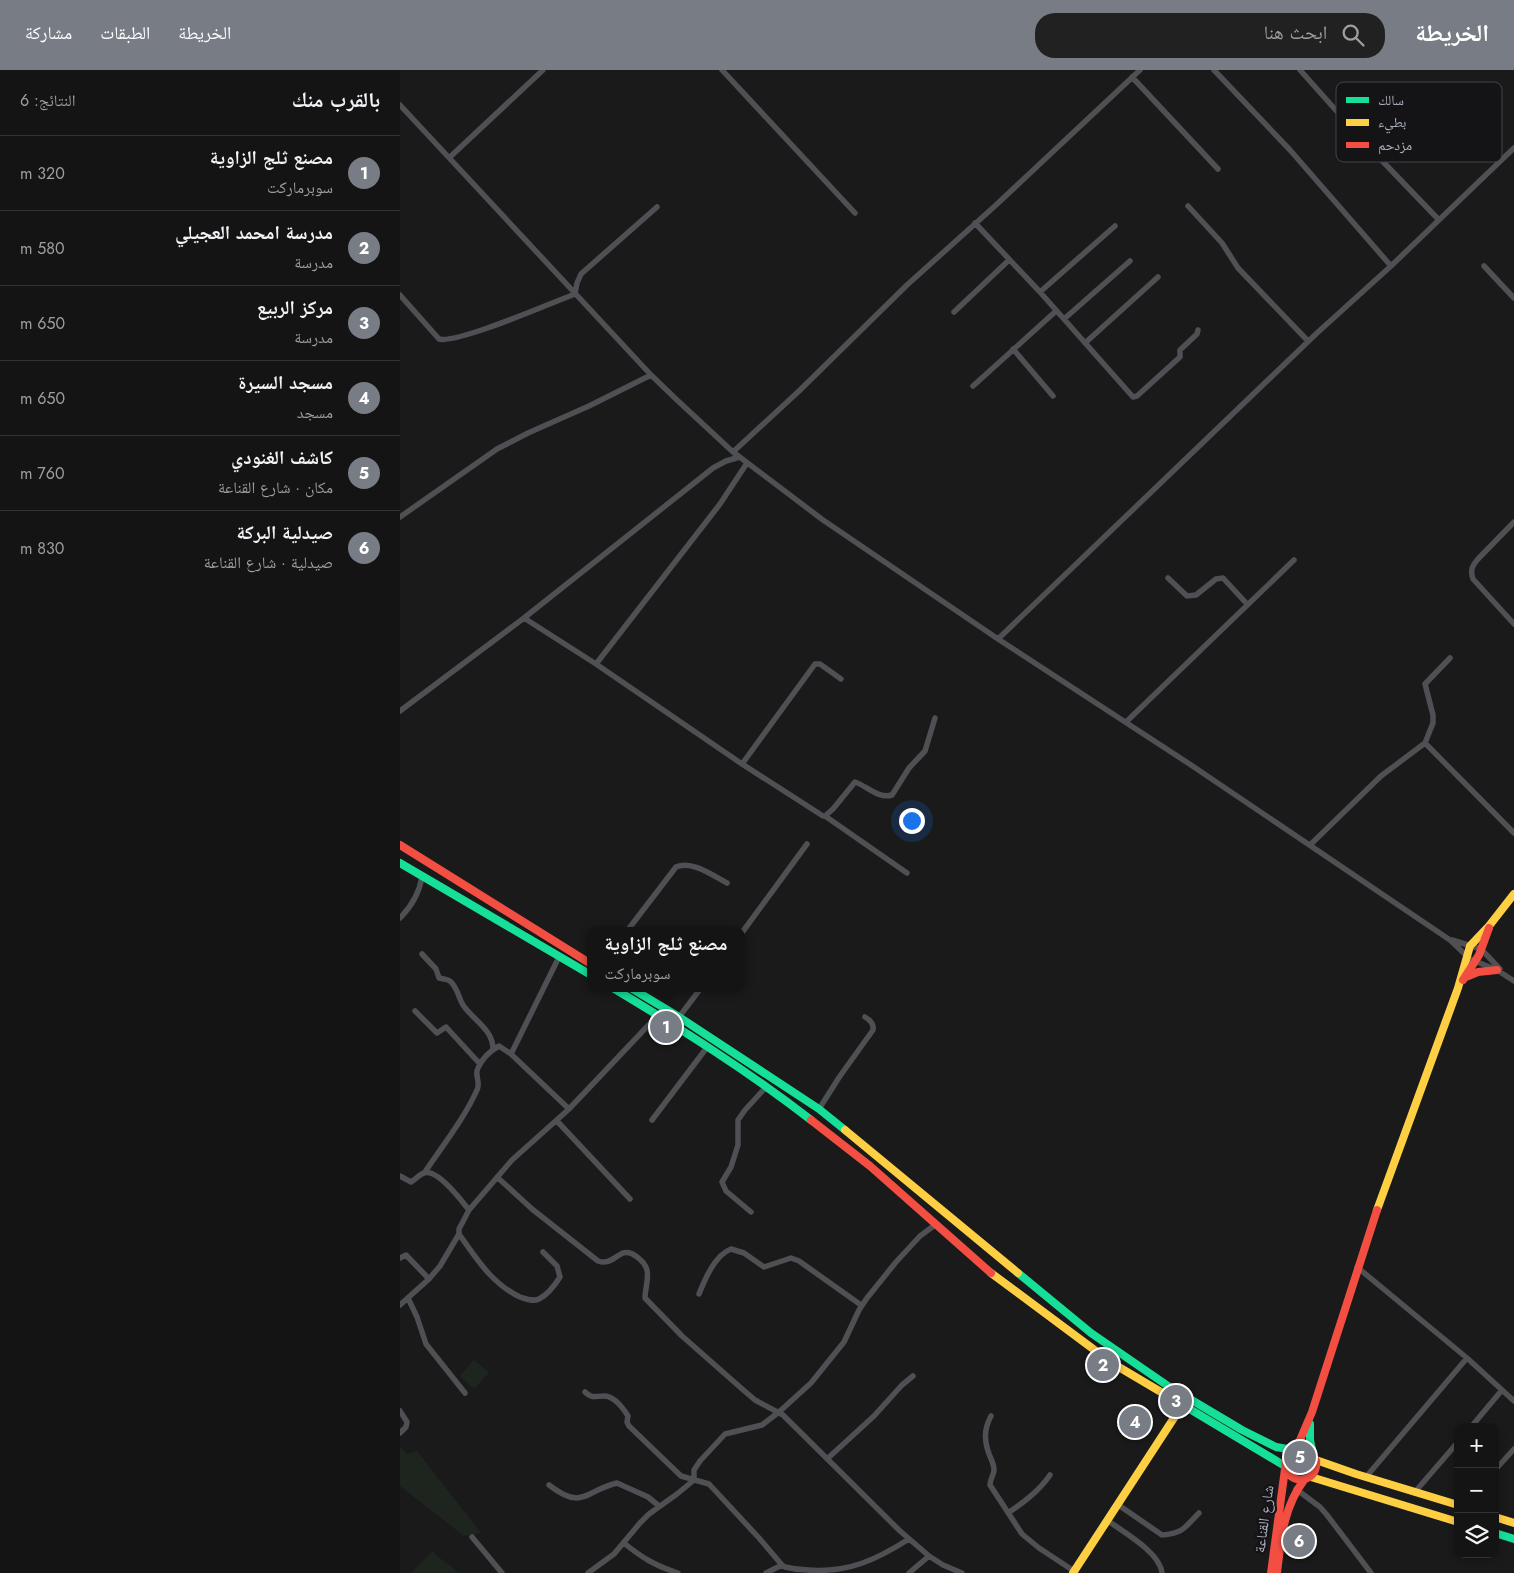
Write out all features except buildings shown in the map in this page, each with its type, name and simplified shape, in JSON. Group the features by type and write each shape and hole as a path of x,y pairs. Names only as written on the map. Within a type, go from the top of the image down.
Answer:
{"main road":[{"path":"400,845 587,962"},
{"path":"400,863 587,973"},
{"path":"1285,1468 1288,1455 1295,1450 1310,1419 1357,1267 1458,988 1466,956 1470,946 1489,926 1514,894"},
{"path":"1458,988 1481,949 1489,926"},
{"path":"1463,980 1472,974 1500,972"},
{"path":"620,992 708,1046 767,1086 870,1166 1003,1283 1112,1363 1276,1447 1307,1450 1315,1458 1366,1477 1454,1504"},
{"path":"638,992 680,1017 819,1110 1091,1333 1168,1386 1185,1401 1285,1468 1291,1477 1297,1480 1307,1478 1454,1521"},
{"path":"1074,1572 1185,1401"},
{"path":"1307,1478 1316,1468 1310,1440 1310,1419"},
{"name":"شارع القناعة","path":"1276,1573 1285,1468"},
{"name":"شارع القناعة","path":"1271,1573 1287,1508 1296,1489 1307,1478"},
{"path":"1499,1518 1513,1522"},
{"path":"1499,1534 1514,1539"}],"street":[{"path":"450,157 543,70"},
{"path":"722,70 855,213"},
{"path":"733,452 799,391 907,285 976,224 1140,70"},
{"path":"1214,70 1290,150 1391,266"},
{"path":"1300,70 1336,110"},
{"path":"1132,77 1218,170"},
{"path":"400,105 651,375 733,452 823,520 1450,940 1466,956 1500,972 1514,981"},
{"path":"1502,160 1514,148"},
{"path":"1383,162 1439,220"},
{"path":"998,639 1308,341 1391,266 1499,162"},
{"path":"1188,206 1222,243 1238,268 1308,341"},
{"path":"575,294 581,274 657,207"},
{"path":"976,224 1040,292 1133,397 1180,357 1180,350 1198,330"},
{"path":"1040,292 1116,226"},
{"path":"954,312 1009,260"},
{"path":"1064,319 1130,262"},
{"path":"1484,266 1514,298"},
{"path":"1084,343 1158,277"},
{"path":"400,296 438,339 444,341 470,334 575,294"},
{"path":"973,386 1056,311"},
{"path":"1013,349 1053,396"},
{"path":"400,517 497,448 651,375"},
{"path":"400,711 524,618 713,468 726,461 740,457"},
{"path":"596,664 720,504 747,463"},
{"path":"1514,522 1478,559 1471,572 1473,579 1514,624"},
{"path":"1126,722 1294,560"},
{"path":"1168,578 1187,596 1196,595 1216,579 1224,578 1247,604"},
{"path":"524,618 596,664 742,764 825,816 908,873"},
{"path":"1310,846 1375,782 1425,743 1433,723 1433,715 1425,684 1450,658"},
{"path":"742,764 814,664 820,664 841,679"},
{"path":"825,816 855,782 886,797 892,795 909,768 925,751 935,718"},
{"path":"1425,743 1514,832"},
{"path":"745,929 808,844"},
{"path":"630,927 676,867 683,864 691,865 727,883"},
{"path":"400,918 411,906 418,894 422,877"},
{"path":"1450,940 1481,949 1500,972"},
{"path":"422,954 436,969 439,978 449,980 458,990 462,1002 470,1015 487,1031 493,1042 493,1049"},
{"path":"511,1054 559,956"},
{"path":"680,1017 698,992"},
{"path":"415,1011 437,1033 446,1028 480,1064"},
{"path":"400,1305 429,1279 440,1266 459,1234 469,1210 512,1160 557,1121 658,1015"},
{"path":"819,1110 872,1030 871,1022 865,1017"},
{"path":"400,1176 411,1182 425,1172 468,1108 479,1088 476,1072 480,1064 493,1049 499,1046 511,1054 569,1109"},
{"path":"652,1120 708,1046"},
{"path":"751,1212 726,1192 722,1182 731,1167 738,1144 738,1120 767,1086"},
{"path":"557,1121 630,1199"},
{"path":"425,1172 431,1173 445,1183 469,1210"},
{"path":"497,1177 532,1209 598,1261 610,1262 623,1253 639,1258 648,1271 645,1298 682,1336 748,1394 772,1410 779,1412 909,1539 929,1556 943,1565 962,1573"},
{"path":"694,1480 694,1470 700,1461 725,1434 729,1431 754,1428 770,1420 811,1383 844,1342 862,1306 896,1262 920,1236 935,1224"},
{"path":"459,1234 498,1284 511,1293 533,1300 539,1299 560,1277 556,1266 544,1252"},
{"path":"699,1294 719,1258 724,1252 731,1249 744,1253 764,1267 791,1258 799,1261 862,1306"},
{"path":"400,1258 406,1255 429,1279"},
{"path":"1357,1267 1467,1358 1514,1401"},
{"path":"408,1298 426,1344 465,1392"},
{"path":"1366,1477 1467,1358"},
{"path":"827,1459 874,1416 902,1385 913,1376"},
{"path":"1474,1423 1502,1390"},
{"path":"585,1392 594,1398 606,1396 614,1400 628,1416 627,1422 629,1426 681,1476 704,1481 709,1484 782,1565 790,1571 842,1570 881,1556 909,1539"},
{"path":"400,1410 407,1422 406,1427 400,1433"},
{"path":"991,1416 986,1425 985,1433 986,1447 993,1463 994,1471 990,1485 1022,1534 1074,1572"},
{"path":"1414,1493 1454,1447"},
{"path":"1497,1468 1514,1449"},
{"path":"1008,1513 1041,1487 1050,1475"},
{"path":"588,1573 609,1559 640,1523 659,1506 694,1480"},
{"path":"549,1485 562,1494 577,1499 617,1483 648,1497 659,1506"},
{"path":"1296,1489 1320,1507 1372,1573"},
{"path":"1117,1504 1162,1535 1178,1533 1199,1514"},
{"path":"1107,1520 1152,1554 1159,1562 1162,1573"},
{"path":"472,1537 502,1573"},
{"path":"624,1543 643,1559 661,1568 678,1573"},
{"path":"908,1573 929,1556"},
{"path":"766,1573 782,1565"}],"shaded area":[{"path":"474,1360 489,1372 474,1389 460,1376"},
{"path":"400,1447 407,1454 417,1451 481,1533 464,1536 400,1486"},
{"path":"433,1551 452,1567 458,1573 411,1573"}],"traffic: fast":[{"path":"400,863 587,973"},
{"path":"620,992 714,1051 763,1084 811,1120"},
{"path":"638,992 819,1109 845,1130"},
{"path":"1018,1273 1091,1333 1168,1386 1242,1430 1276,1447 1293,1450"},
{"path":"1188,1408 1285,1466"},
{"path":"1310,1424 1310,1440 1313,1454"},
{"path":"1499,1534 1514,1539"}],"traffic: slow":[{"path":"1377,1210 1458,988 1470,946 1489,926 1514,894"},
{"path":"845,1130 1018,1273"},
{"path":"991,1273 1112,1363 1188,1408"},
{"path":"1073,1573 1185,1401"},
{"path":"1316,1460 1454,1504"},
{"path":"1311,1477 1454,1521"},
{"path":"1499,1518 1514,1523"}],"traffic: jam":[{"path":"400,845 587,962"},
{"path":"1463,980 1479,955 1489,928"},
{"path":"1466,977 1478,972 1497,970"},
{"path":"811,1120 870,1166 991,1273"},
{"path":"1296,1449 1309,1452 1316,1461 1312,1475 1300,1480 1289,1474 1286,1468 1286,1459 1297,1447 1312,1412 1377,1210"},
{"path":"1271,1573 1285,1469"},
{"path":"1277,1573 1287,1513 1304,1480"}],"place":[{"name":"مصنع ثلج الزاوية","path":"666,1027"},
{"name":"مدرسة امحمد العجيلي","path":"1103,1365"},
{"name":"مركز الربيع","path":"1176,1401"},
{"name":"مسجد السيرة","path":"1135,1422"},
{"name":"كاشف الغنودي","path":"1300,1457"},
{"name":"صيدلية البركة","path":"1299,1541"}]}
